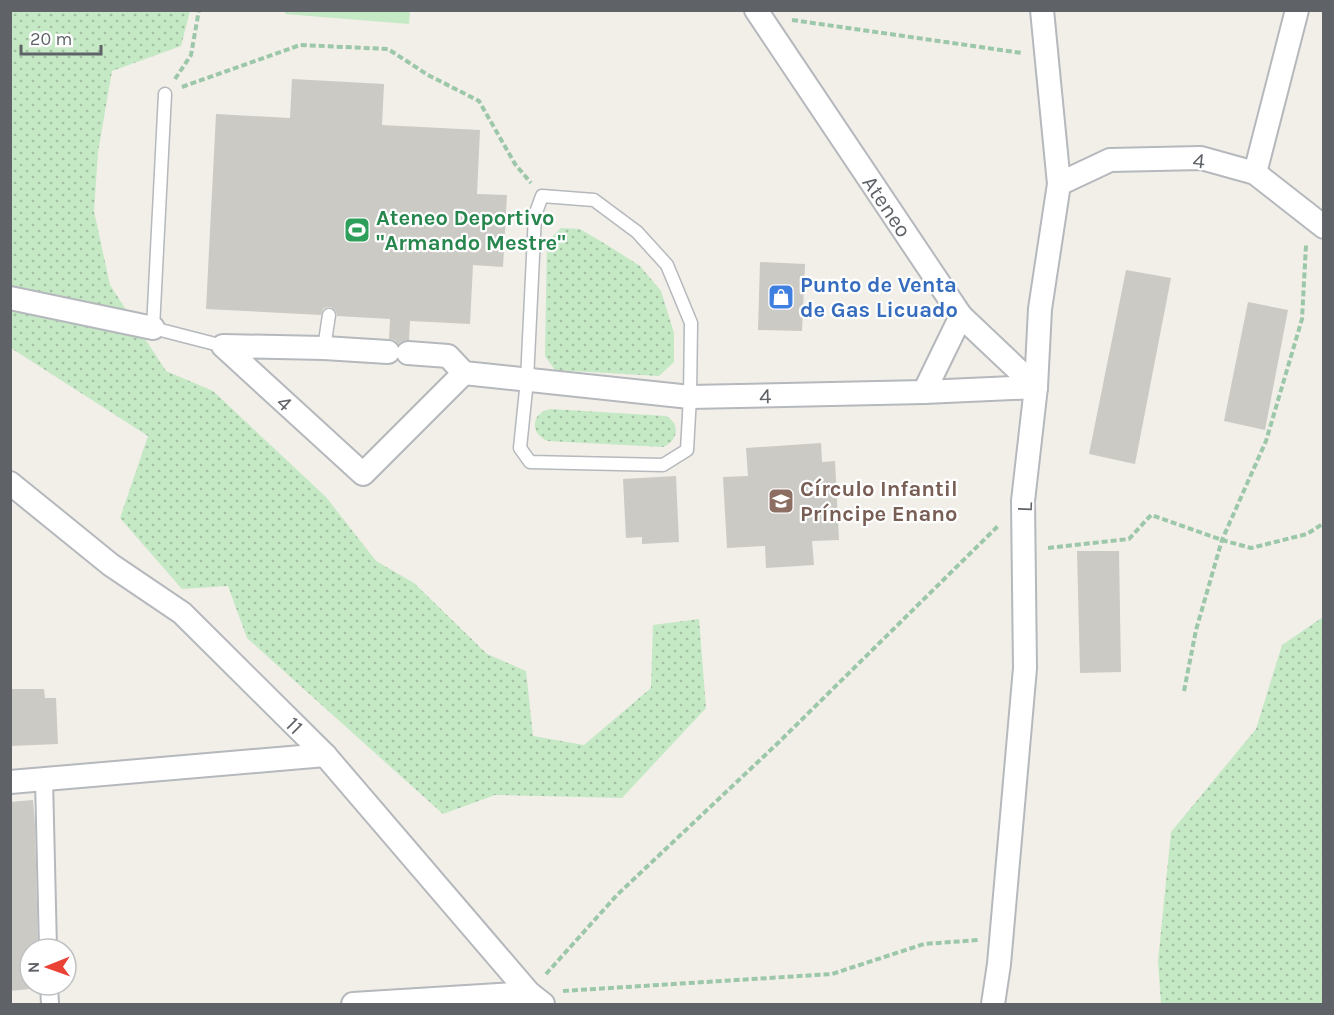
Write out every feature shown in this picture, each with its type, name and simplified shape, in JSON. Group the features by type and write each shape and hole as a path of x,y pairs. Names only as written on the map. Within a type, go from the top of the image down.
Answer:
{"street":[{"name":"L","path":"993,1005 1003,923 1025,668 1023,501 1036,387 1040,309 1059,184 1042,10"},
{"path":"1255,173 1297,10"},
{"name":"Ateneo","path":"758,13 961,316 1036,387"},
{"name":"4","path":"1059,184 1110,160 1201,158 1255,173 1316,221"},
{"path":"10,298 153,327"},
{"path":"924,392 961,316"},
{"path":"223,346 324,348 448,356 464,373"},
{"name":"4","path":"223,346 363,474 464,373 690,397 1036,387"},
{"name":"11","path":"10,483 111,565 182,613 325,755 536,999"},
{"path":"10,782 325,755"},
{"path":"44,779 48,937"},
{"path":"353,1005 536,999"}],"lane":[{"path":"165,94 153,327 223,346"},
{"path":"542,195 594,200 637,232 668,265 691,323 690,397 687,450 663,465 530,462 520,448 527,380 535,215 542,195"},
{"path":"324,348 329,315"}],"path":[{"path":"165,94 191,55 199,10"},
{"path":"758,13 1047,56"},
{"path":"165,94 300,45 388,49 428,75 479,101 515,164 542,195"},
{"path":"1184,692 1196,630 1222,540 1266,441 1302,319 1316,221"},
{"path":"536,999 617,895 787,734 1023,501"},
{"path":"1024,554 1058,546 1130,539 1151,515 1251,548 1307,534 1323,523"},
{"path":"536,999 832,974 924,944 988,940 1003,923"}],"green space":[{"path":"285,10 410,11 409,24 285,14"},
{"path":"10,11 190,11 181,46 112,71 98,152 94,211 110,285 166,371 213,391 326,497 376,561 414,583 487,654 526,671 533,736 584,745 651,688 653,625 699,619 706,708 622,798 495,795 443,814 247,638 228,586 182,589 120,518 148,436 11,348"},
{"path":"561,228 580,229 607,245 640,266 661,291 674,333 674,362 659,376 555,370 545,356 547,242"},
{"path":"551,409 666,416 674,423 676,432 672,441 663,447 548,441 538,433 535,424 539,414"},
{"path":"1323,617 1323,1004 1161,1004 1158,961 1171,832 1256,729 1282,645"}],"building":[{"name":"Ateneo Deportivo \"Armando Mestre\"","path":"292,79 384,84 382,125 480,130 477,194 507,195 503,267 473,265 470,324 410,321 409,340 398,344 395,340 389,339 390,319 337,316 336,311 331,307 323,309 321,315 206,309 216,114 290,118"},
{"name":"Punto de Venta de Gas Licuado","path":"760,262 805,264 802,331 758,330"},
{"path":"1126,270 1171,278 1135,464 1089,454"},
{"path":"1248,302 1288,310 1265,430 1224,421"},
{"path":"821,443 822,462 835,461 839,540 812,541 814,565 766,568 765,546 727,548 723,477 748,476 746,448"},
{"path":"676,476 679,542 642,544 642,537 626,538 623,479"},
{"path":"1077,551 1119,551 1121,672 1080,673"},
{"path":"10,689 44,689 45,698 56,698 58,744 10,746"},
{"path":"33,800 38,937 18,937 18,990 10,991 10,802"}],"place":[{"name":"Ateneo Deportivo \"Armando Mestre\"","path":"357,230"},
{"name":"Punto de Venta de Gas Licuado","path":"781,297"},
{"name":"Círculo Infantil Príncipe Enano","path":"781,501"}]}
